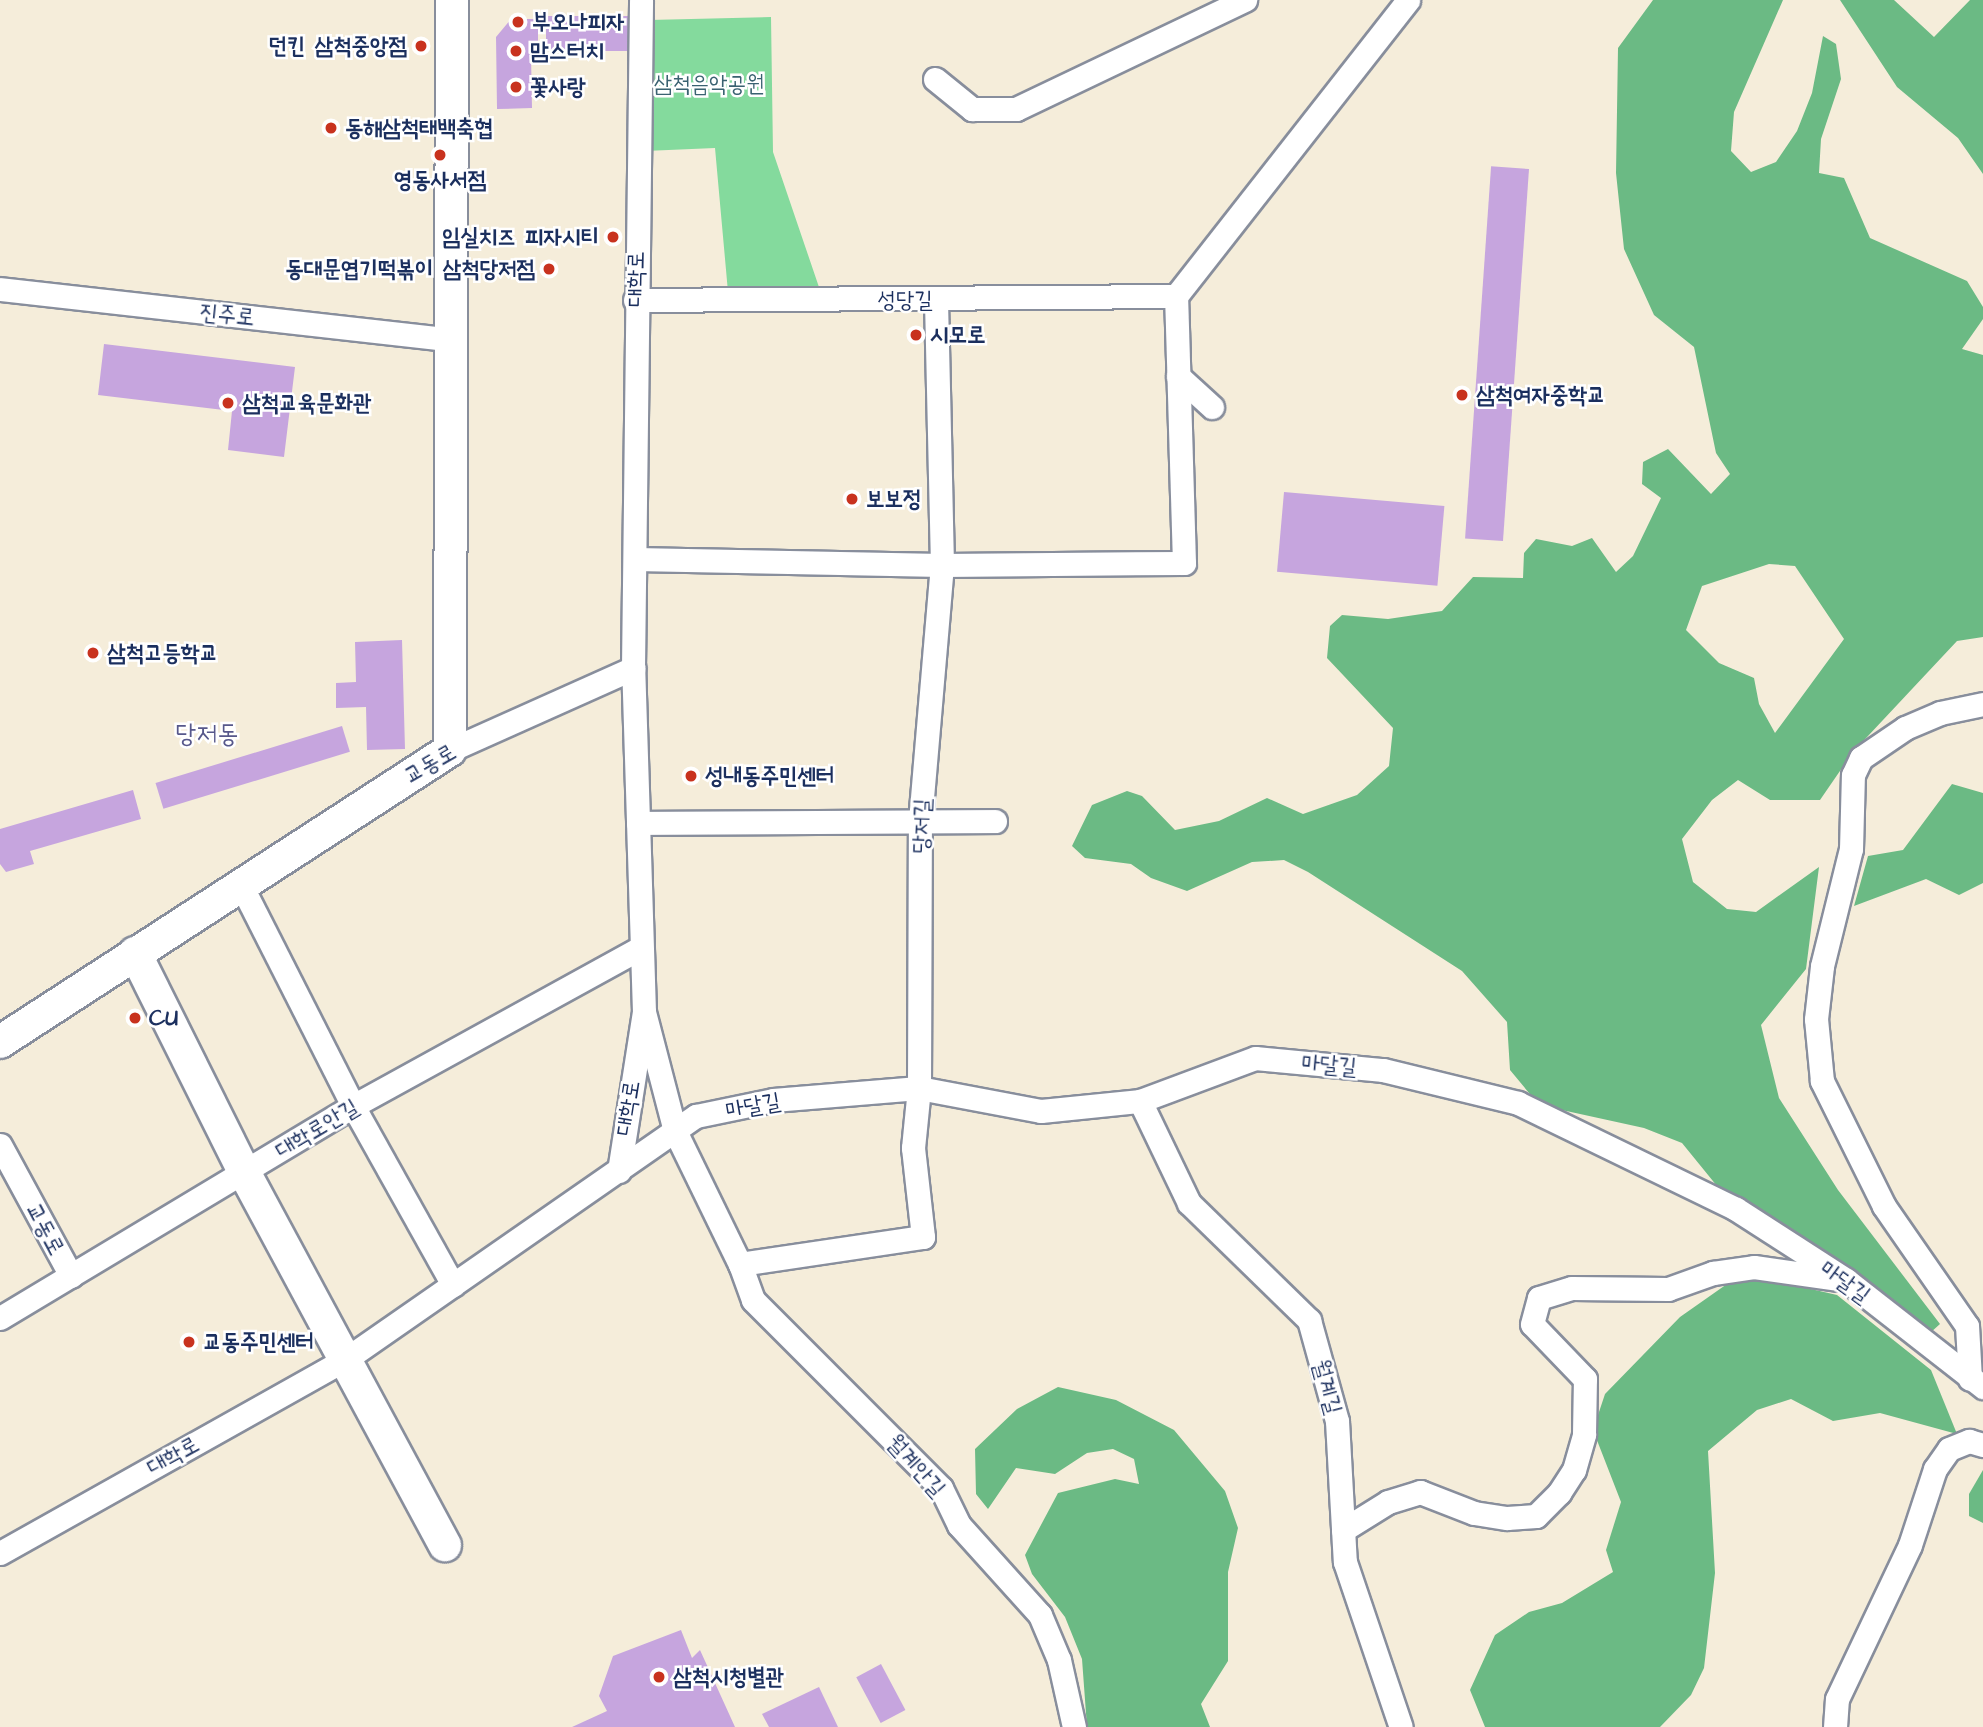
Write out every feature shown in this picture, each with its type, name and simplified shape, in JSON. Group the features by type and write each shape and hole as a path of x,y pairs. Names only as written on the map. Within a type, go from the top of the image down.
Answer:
{"street":[{"path":"450,750 452,0"},
{"name":"대학로","path":"641,0 635,300 633,668 639,949 643,1012 675,1131"},
{"path":"935,79 972,109 1016,109 1245,0"},
{"path":"635,559 943,565 1184,563 1176,296 1408,0"},
{"name":"진주로","path":"0,289 453,340"},
{"name":"성당길","path":"635,300 936,300 1176,296"},
{"name":"당저길","path":"919,1088 920,821 943,565 936,300"},
{"path":"1178,376 1212,407"},
{"name":"교동로","path":"0,1042 240,883 450,750 633,668"},
{"path":"1976,1383 1967,1326 1884,1206 1822,1081 1816,1019 1822,966 1851,849 1853,775 1861,758 1905,728 1940,713 1983,704"},
{"path":"638,822 995,821"},
{"path":"240,883 353,1107 453,1285"},
{"name":"대학로안길","path":"0,1318 353,1107 639,949"},
{"path":"135,953 244,1172 445,1545"},
{"name":"대학로","path":"0,1553 346,1359 619,1171 643,1012"},
{"name":"마달길","path":"619,1171 696,1116 773,1100 919,1088 1041,1111 1140,1101 1255,1058 1383,1070 1518,1102 1736,1209 1846,1280 1976,1383"},
{"path":"740,1264 922,1237 913,1148 919,1088"},
{"name":"월계길","path":"1140,1101 1189,1203 1309,1320 1337,1421 1345,1562 1401,1727"},
{"name":"월계안길","path":"675,1131 740,1264 753,1300 942,1488 967,1535 1040,1615 1059,1660 1074,1727"},
{"name":"교동로","path":"0,1145 71,1276"},
{"path":"1343,1530 1388,1502 1420,1492 1474,1513 1507,1518 1536,1516 1559,1493 1574,1470 1584,1434 1585,1378 1532,1324 1539,1298 1572,1288 1668,1289 1713,1273 1754,1267 1846,1280"},
{"path":"1835,1727 1837,1699 1910,1545 1935,1469 1949,1449 1969,1441 1983,1445"}],"green space":[{"path":"1653,0 1783,0 1734,112 1731,151 1751,172 1776,162 1797,131 1812,93 1823,36 1836,44 1841,79 1821,139 1819,173 1844,178 1870,238 1967,281 1983,307 1983,319 1962,349 1983,355 1983,637 1957,641 1853,752 1820,800 1770,800 1738,780 1712,800 1682,839 1693,882 1727,909 1756,912 1819,867 1806,969 1761,1025 1779,1098 1838,1190 1940,1324 1930,1333 1788,1229 1717,1186 1682,1143 1644,1128 1539,1105 1510,1070 1507,1022 1462,971 1308,872 1284,860 1252,862 1187,891 1151,878 1131,864 1085,858 1072,846 1092,805 1127,791 1142,796 1175,830 1219,821 1267,798 1303,814 1357,795 1389,766 1393,728 1327,658 1330,626 1342,615 1388,619 1442,611 1473,577 1523,578 1524,553 1536,539 1572,546 1592,538 1616,572 1633,556 1661,498 1642,484 1643,462 1668,449 1711,494 1730,474 1716,453 1694,347 1654,315 1624,249 1616,173 1618,48","holes":["1769,564 1795,566 1844,639 1775,733 1759,704 1754,678 1719,663 1686,630 1702,586"]},
{"path":"1840,0 1894,0 1934,37 1970,0 1983,0 1983,174 1958,138 1897,87"},
{"name":"삼척음악공원","path":"771,17 773,152 821,293 728,292 715,148 645,151 649,20"},
{"path":"1952,784 1983,793 1983,883 1959,895 1926,879 1854,906 1868,856 1903,850"},
{"path":"1758,1277 1837,1295 1931,1370 1957,1434 1880,1413 1833,1421 1791,1399 1757,1410 1708,1451 1715,1573 1704,1668 1691,1695 1660,1727 1485,1727 1470,1690 1495,1635 1529,1612 1562,1603 1613,1572 1606,1550 1621,1502 1593,1430 1605,1394 1680,1317 1727,1284"},
{"path":"1058,1387 1116,1400 1174,1430 1225,1491 1238,1528 1228,1572 1228,1661 1201,1704 1210,1727 1087,1727 1082,1659 1065,1617 1032,1574 1025,1555 1058,1493 1115,1479 1139,1484 1134,1459 1113,1449 1087,1453 1055,1474 1016,1468 988,1509 976,1494 975,1449 1017,1409"},
{"path":"1983,1470 1983,1523 1969,1516 1969,1494"}],"building":[{"path":"546,16 634,16 634,51 546,51"},
{"path":"511,19 538,19 538,54 531,54 532,108 497,109 496,37"},
{"path":"1491,166 1529,169 1503,541 1465,538"},
{"name":"삼척교육문화관","path":"104,344 295,367 284,457 228,450 232,411 98,395"},
{"path":"1284,492 1444,506 1437,586 1277,572"},
{"path":"402,640 405,749 367,750 366,707 336,708 336,683 356,682 355,642"},
{"path":"342,726 350,752 163,809 156,783"},
{"path":"133,790 141,819 30,851 34,864 6,872 0,864 0,829"},
{"name":"삼척시청별관","path":"681,1630 692,1658 700,1650 735,1727 572,1727 607,1711 599,1696 613,1656"},
{"path":"881,1664 905,1710 881,1723 856,1677"},
{"path":"819,1687 838,1727 769,1727 762,1714"}],"place":[{"name":"부오나피자","path":"518,22"},
{"name":"던킨 삼척중앙점","path":"421,46"},
{"name":"맘스터치","path":"516,51"},
{"name":"꽃사랑","path":"516,87"},
{"name":"동해삼척태백축협","path":"331,128"},
{"name":"영동사서점","path":"440,155"},
{"name":"임실치즈 피자시티","path":"613,237"},
{"name":"동대문엽기떡볶이 삼척당저점","path":"549,269"},
{"name":"시모로","path":"916,335"},
{"name":"삼척여자중학교","path":"1462,395"},
{"name":"삼척교육문화관","path":"228,403"},
{"name":"보보정","path":"852,499"},
{"name":"삼척고등학교","path":"93,653"},
{"name":"성내동주민센터","path":"691,776"},
{"name":"CU","path":"135,1018"},
{"name":"교동주민센터","path":"189,1342"},
{"name":"삼척시청별관","path":"659,1677"}],"district":[{"name":"당저동","path":"207,735"}]}
